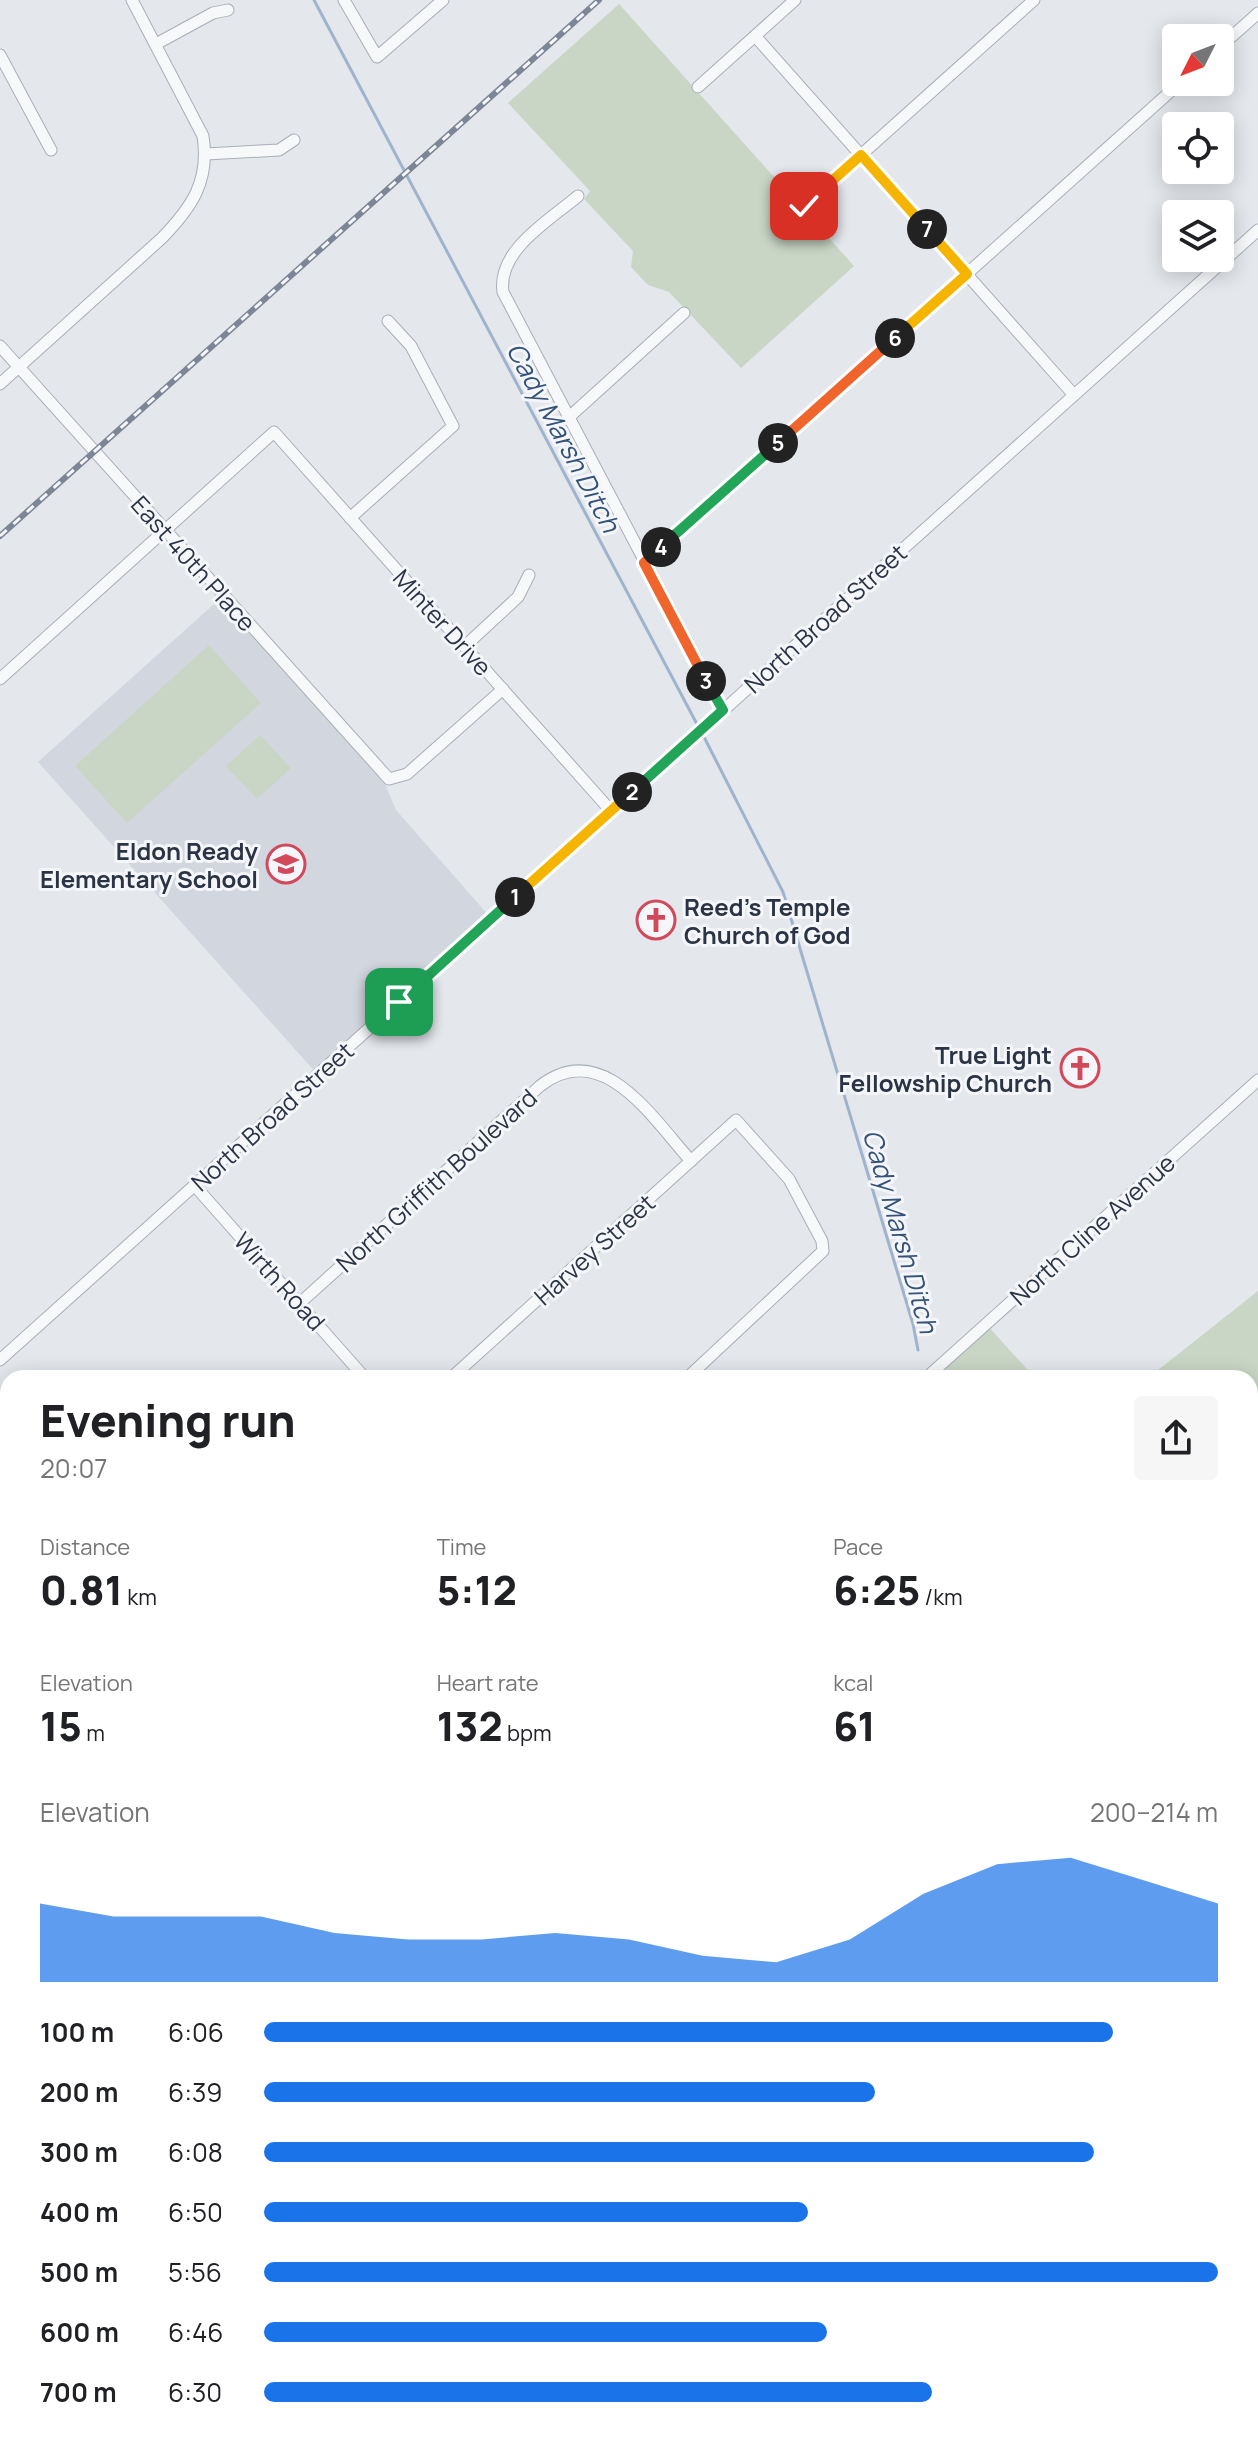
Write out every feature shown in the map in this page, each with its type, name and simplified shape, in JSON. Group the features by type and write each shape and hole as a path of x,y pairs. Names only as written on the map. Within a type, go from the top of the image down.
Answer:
{"street":[{"path":"0,384 186,213 201,185 206,154 196,118 132,0"},
{"path":"344,0 377,57 443,0"},
{"path":"698,87 795,0"},
{"path":"804,206 1034,0"},
{"path":"156,44 213,13 228,10"},
{"path":"1234,34 1258,13"},
{"path":"755,36 1074,395"},
{"path":"0,55 51,150"},
{"path":"644,563 1165,96"},
{"path":"206,154 279,150 294,140"},
{"path":"578,196 514,252 502,274 506,301 723,710"},
{"name":"North Broad Street","path":"0,1360 1258,230"},
{"path":"567,419 684,313"},
{"path":"350,518 453,426 411,346 388,321"},
{"name":"East 40th Place","path":"0,346 389,779 407,774 503,689"},
{"name":"Minter Drive","path":"165,531 274,432 611,811"},
{"path":"0,679 165,531"},
{"path":"465,646 518,597 529,575"},
{"name":"North Griffith Boulevard","path":"300,1303 540,1086 559,1074 578,1070 615,1079 691,1161"},
{"name":"North Cline Avenue","path":"935,1370 1258,1080"},
{"name":"Harvey Street","path":"460,1370 736,1120 789,1179 822,1241 823,1251 696,1370"},
{"name":"Wirth Road","path":"195,1186 358,1370"}],"shaded area":[{"name":"Eldon Ready Elementary School","path":"223,596 380,772 396,810 491,918 318,1075 38,762"}],"green space":[{"path":"619,4 854,266 741,368 669,292 648,285 631,267 633,251 584,199 590,191 508,103"},
{"path":"209,645 261,703 127,823 75,766"},
{"path":"260,735 291,768 257,799 226,766"},
{"path":"1258,1291 1258,1370 1158,1370"},
{"path":"986,1324 1028,1370 935,1370"}],"waterway":[{"name":"Cady Marsh Ditch","path":"314,0 699,728"},
{"name":"Cady Marsh Ditch","path":"703,735 783,892 913,1324 918,1350"}],"railway":[{"path":"0,536 599,0"}],"place":[{"name":"Eldon Ready Elementary School","path":"286,864"},
{"name":"Reed's Temple Church of God","path":"656,920"},
{"name":"True Light Fellowship Church","path":"1080,1068"}],"route":[{"path":"399,1002 723,710 644,563 967,274 861,155 804,206"}]}
